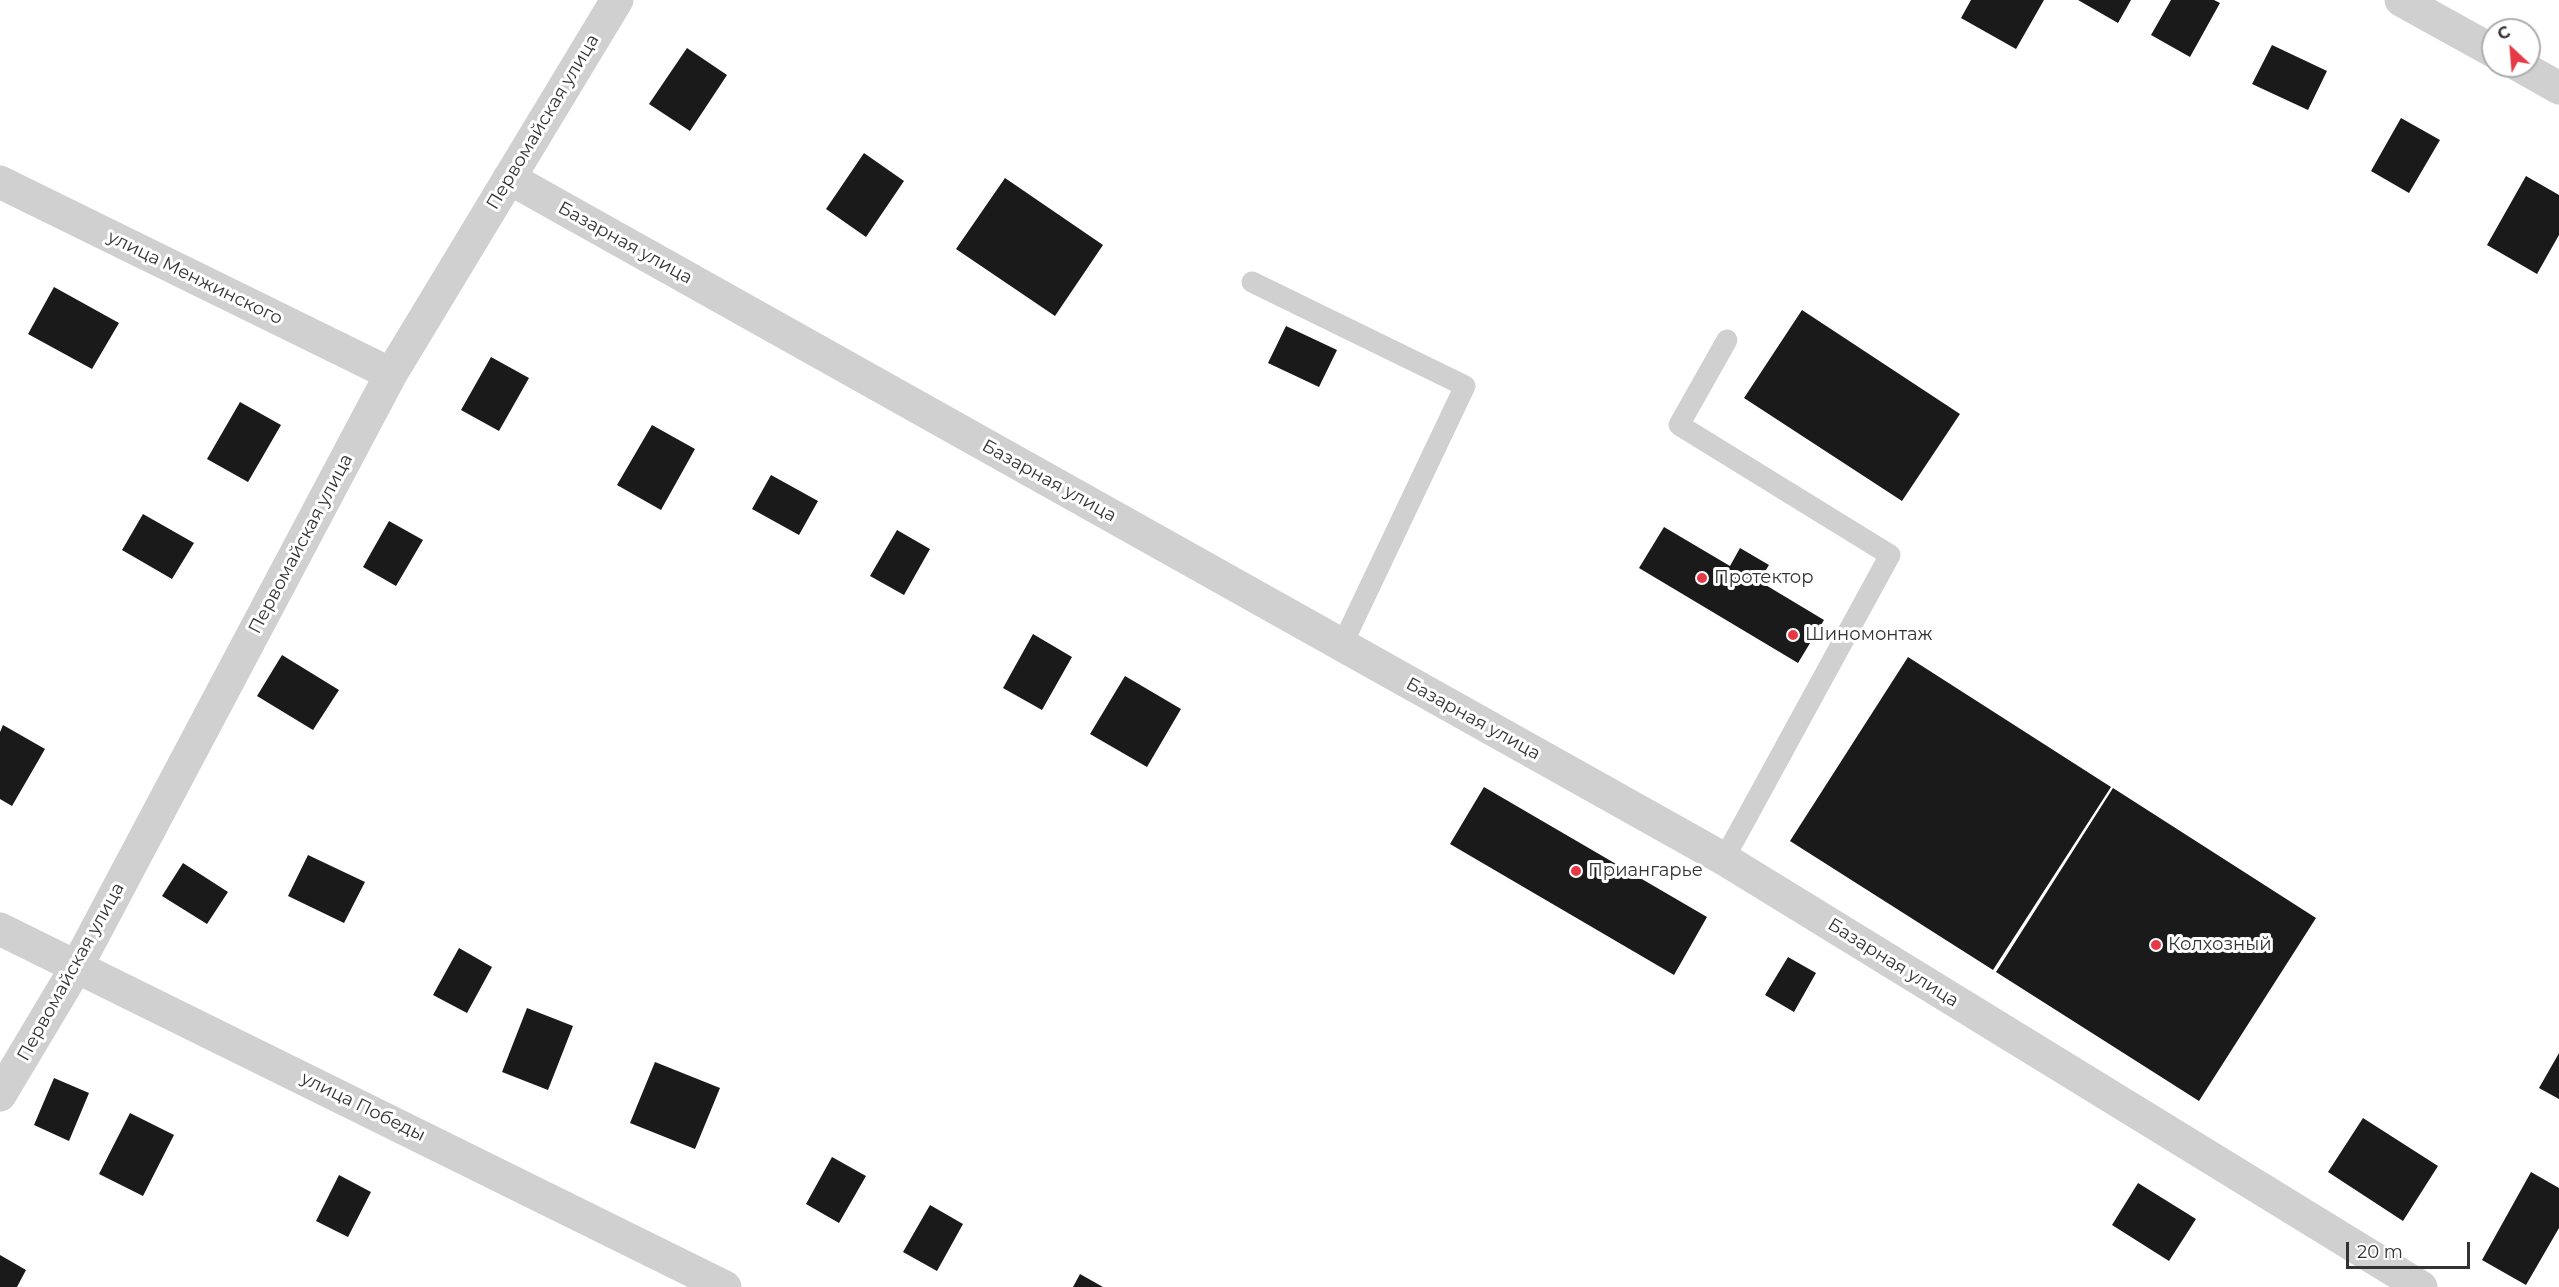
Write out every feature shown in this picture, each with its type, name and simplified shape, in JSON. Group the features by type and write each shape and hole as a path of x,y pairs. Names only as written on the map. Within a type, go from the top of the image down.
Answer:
{"street":[{"name":"Первомайская улица","path":"0,1095 77,966 391,374 616,0"},
{"path":"2401,0 2481,44"},
{"path":"2541,78 2559,88"},
{"name":"Базарная улица","path":"509,178 1724,860 2421,1287"},
{"name":"улица Менжинского","path":"0,182 391,374"},
{"name":"улица Победы","path":"0,929 725,1287"}],"lane":[{"path":"1252,282 1465,386 1342,645"},
{"path":"1724,860 1890,555 1679,425 1727,340"}],"building":[{"path":"1971,0 2044,0 2016,49 1961,18"},
{"path":"2078,0 2131,0 2118,23"},
{"path":"2171,0 2214,0 2220,3 2190,57 2151,35"},
{"path":"2272,45 2327,71 2308,110 2252,84"},
{"path":"687,48 727,75 690,131 649,104"},
{"path":"2401,118 2440,140 2409,193 2371,171"},
{"path":"864,153 904,181 866,237 826,209"},
{"path":"2526,176 2559,195 2559,235 2537,274 2487,245"},
{"path":"1005,178 1103,245 1055,316 956,249"},
{"path":"54,287 119,323 92,369 28,334"},
{"path":"1802,310 1960,414 1902,501 1744,398"},
{"path":"1286,326 1337,350 1319,387 1268,363"},
{"path":"491,357 529,378 499,431 461,410"},
{"path":"240,402 281,425 248,482 207,459"},
{"path":"652,425 695,449 661,510 617,485"},
{"path":"771,475 818,501 799,535 752,509"},
{"path":"143,514 194,543 172,579 122,550"},
{"path":"389,521 423,540 396,586 363,567"},
{"path":"1664,527 1730,566 1740,548 1769,565 1759,581 1824,620 1798,663 1639,568"},
{"path":"897,530 930,549 904,595 870,576"},
{"path":"1033,634 1072,657 1042,710 1003,688"},
{"path":"282,655 339,690 313,730 257,696"},
{"path":"1908,657 2111,787 1993,970 1790,841"},
{"path":"1125,676 1181,709 1147,767 1090,734"},
{"path":"3,725 45,749 12,806 0,799 0,732"},
{"path":"1484,787 1707,917 1674,975 1450,844"},
{"name":"Колхозный","path":"2113,788 2316,918 2199,1101 1996,972"},
{"path":"308,855 365,882 344,923 288,896"},
{"path":"183,863 228,892 207,924 162,896"},
{"path":"459,948 492,967 467,1013 433,995"},
{"path":"1788,957 1816,973 1794,1012 1765,995"},
{"path":"527,1008 573,1026 548,1090 502,1072"},
{"path":"2559,1053 2559,1099 2539,1088"},
{"path":"655,1062 720,1088 695,1149 630,1123"},
{"path":"54,1078 89,1093 69,1141 34,1125"},
{"path":"130,1113 174,1135 143,1196 99,1174"},
{"path":"2363,1118 2438,1166 2403,1221 2328,1172"},
{"path":"832,1157 866,1176 839,1223 806,1204"},
{"path":"2531,1172 2559,1188 2559,1228 2526,1285 2482,1260"},
{"path":"339,1175 371,1192 348,1237 316,1221"},
{"path":"2138,1183 2196,1219 2169,1261 2112,1225"},
{"path":"930,1205 963,1224 937,1271 903,1252"},
{"path":"0,1255 26,1270 17,1287 0,1287"},
{"path":"1080,1274 1103,1287 1073,1287"}],"place":[{"name":"Протектор","path":"1702,578"},
{"name":"Шиномонтаж","path":"1793,635"},
{"name":"Приангарье","path":"1576,871"},
{"name":"Колхозный","path":"2156,945"}]}
